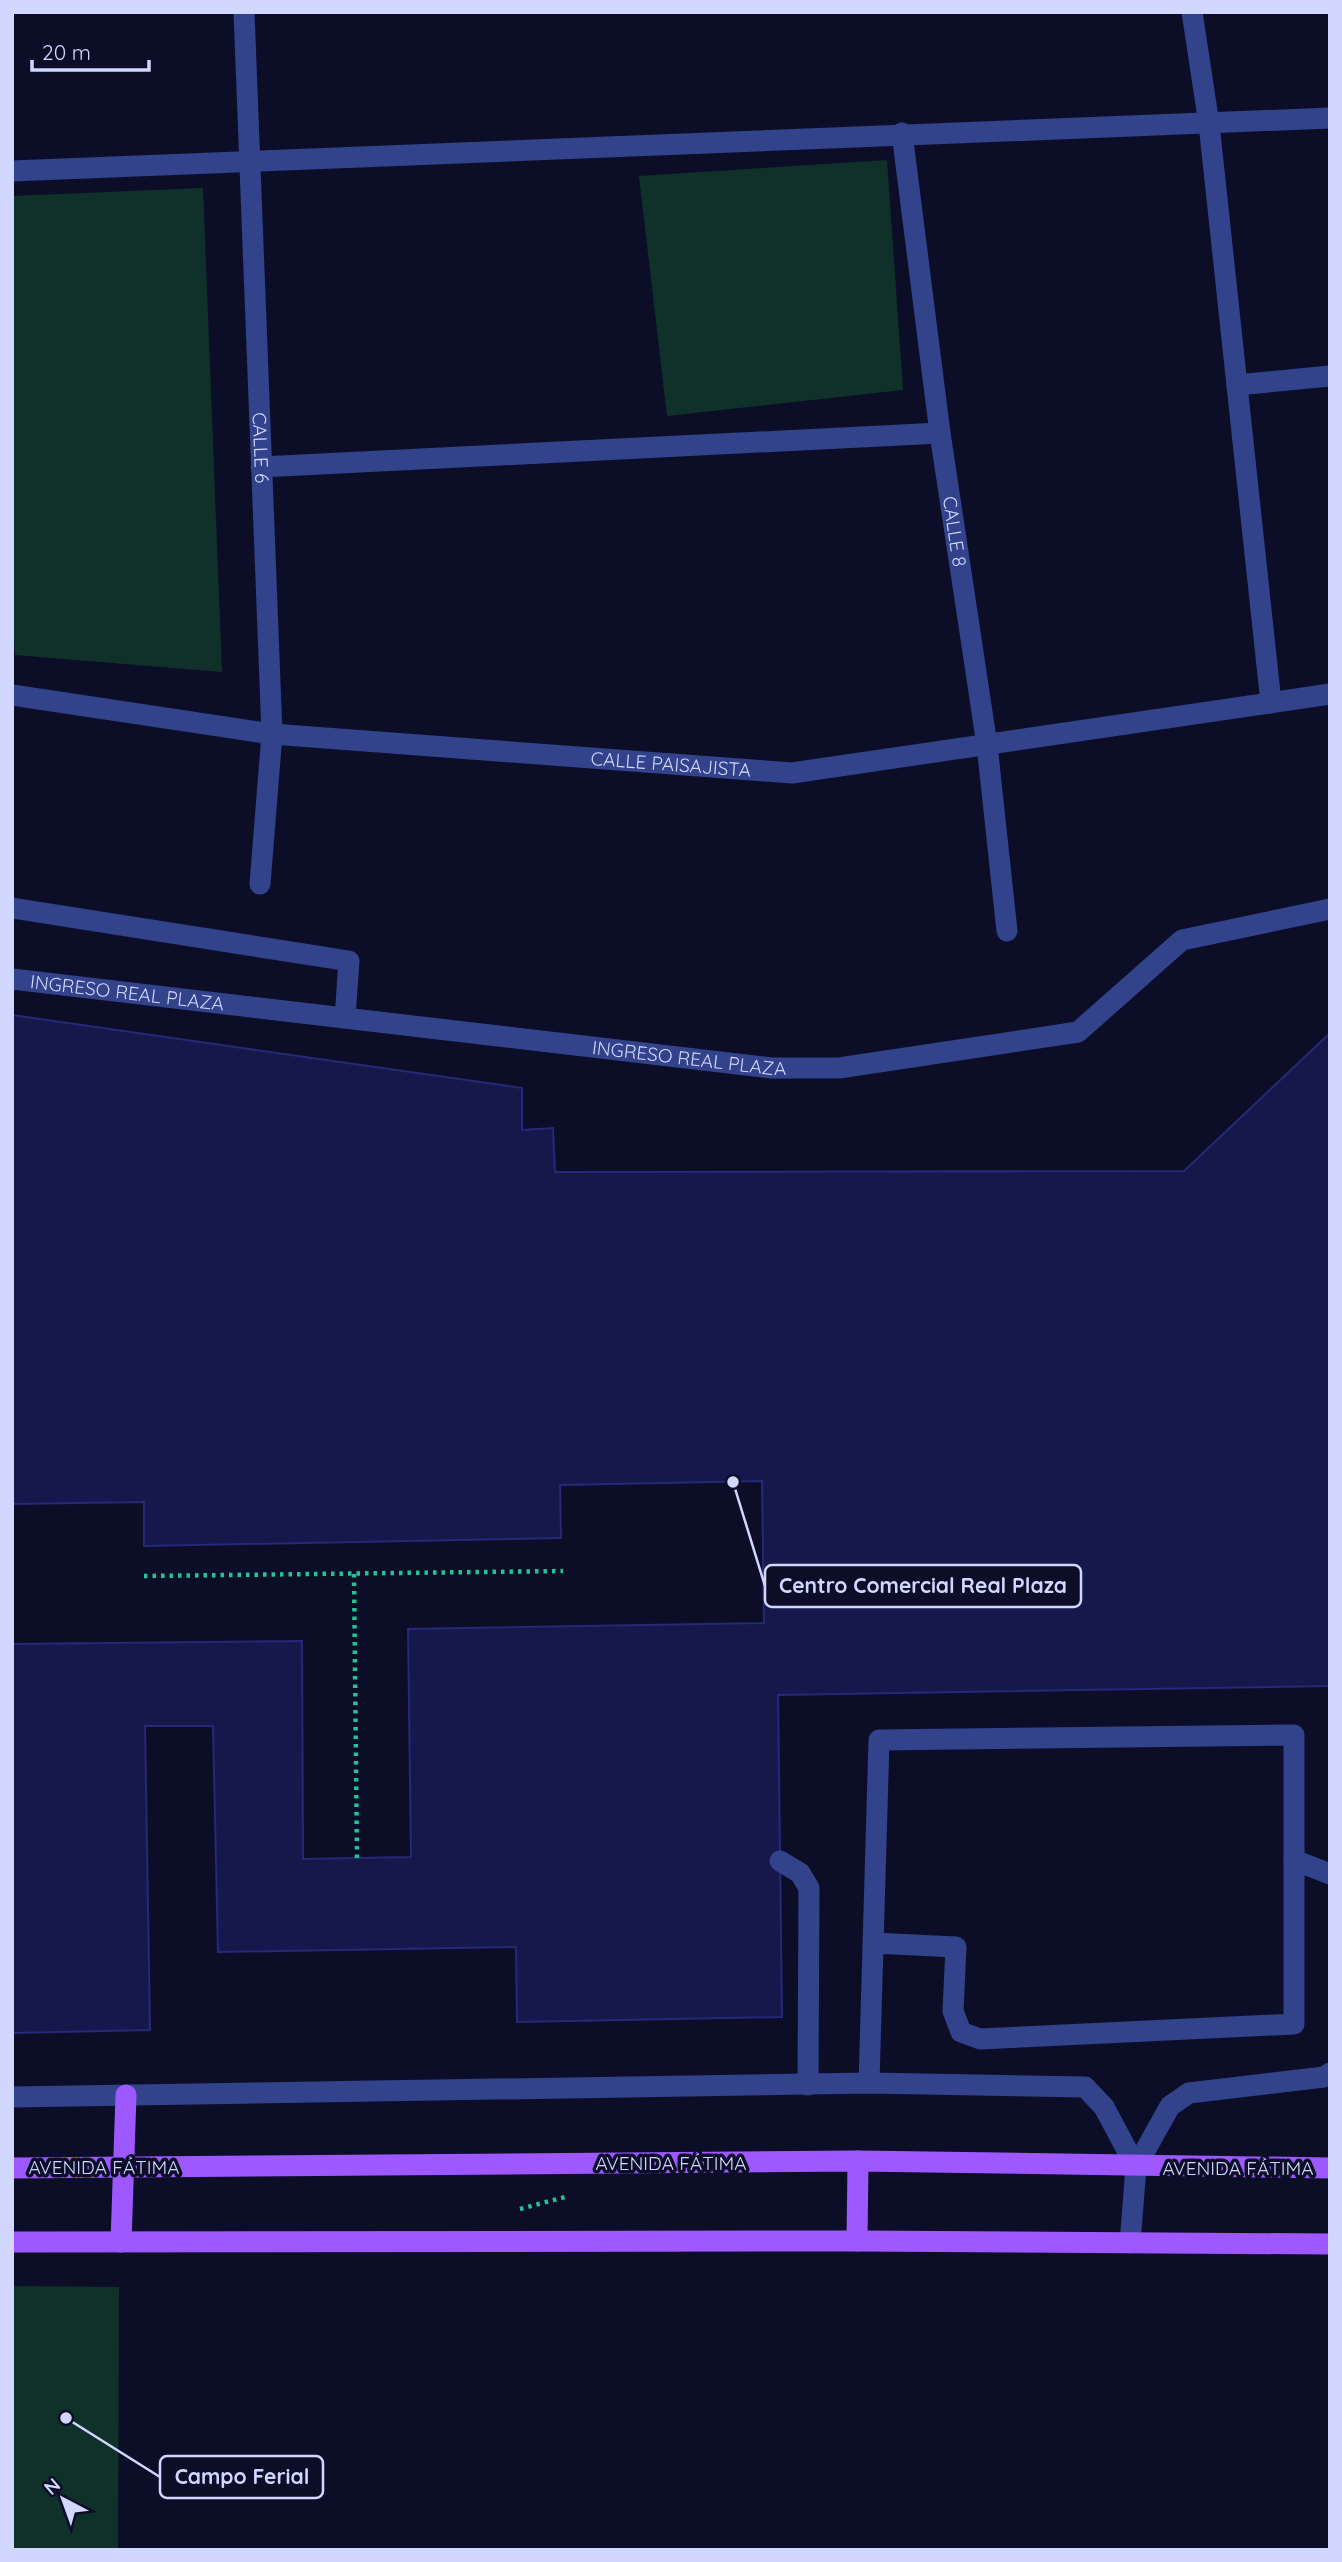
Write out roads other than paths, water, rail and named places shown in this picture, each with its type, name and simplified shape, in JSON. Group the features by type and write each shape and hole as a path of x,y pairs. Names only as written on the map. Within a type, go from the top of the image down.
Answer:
{"main road":[{"path":"121,2242 126,2095"},
{"name":"AVENIDA FÁTIMA","path":"12,2168 859,2161 1330,2168"},
{"path":"857,2241 859,2161"},
{"path":"12,2242 857,2241 1330,2244"}],"street":[{"name":"CALLE 6","path":"244,12 272,734 260,884"},
{"path":"1192,12 1209,124 1271,703"},
{"path":"12,171 902,133 1330,118"},
{"name":"CALLE 8","path":"902,133 940,433 987,745 1007,931"},
{"path":"1237,385 1330,376"},
{"path":"261,467 940,433"},
{"name":"CALLE PAISAJISTA","path":"12,695 272,734 792,773 1330,694"},
{"path":"12,908 349,961 345,1018"},
{"name":"INGRESO REAL PLAZA","path":"12,979 772,1068 839,1068 1078,1032 1182,940 1330,909"},
{"path":"869,2084 873,1943 879,1740 1294,1735 1294,2024 980,2039 961,2032 953,2011 956,1947 873,1943"},
{"path":"1294,1860 1330,1874"},
{"path":"780,1861 800,1873 809,1888 808,2085"},
{"path":"1130,2243 1136,2167 1170,2106 1189,2093 1324,2077 1330,2073"},
{"path":"12,2097 869,2084 1085,2087 1104,2107 1136,2167"}],"place":[{"name":"Centro Comercial Real Plaza","path":"733,1482"},
{"name":"Campo Ferial","path":"66,2418"}]}
